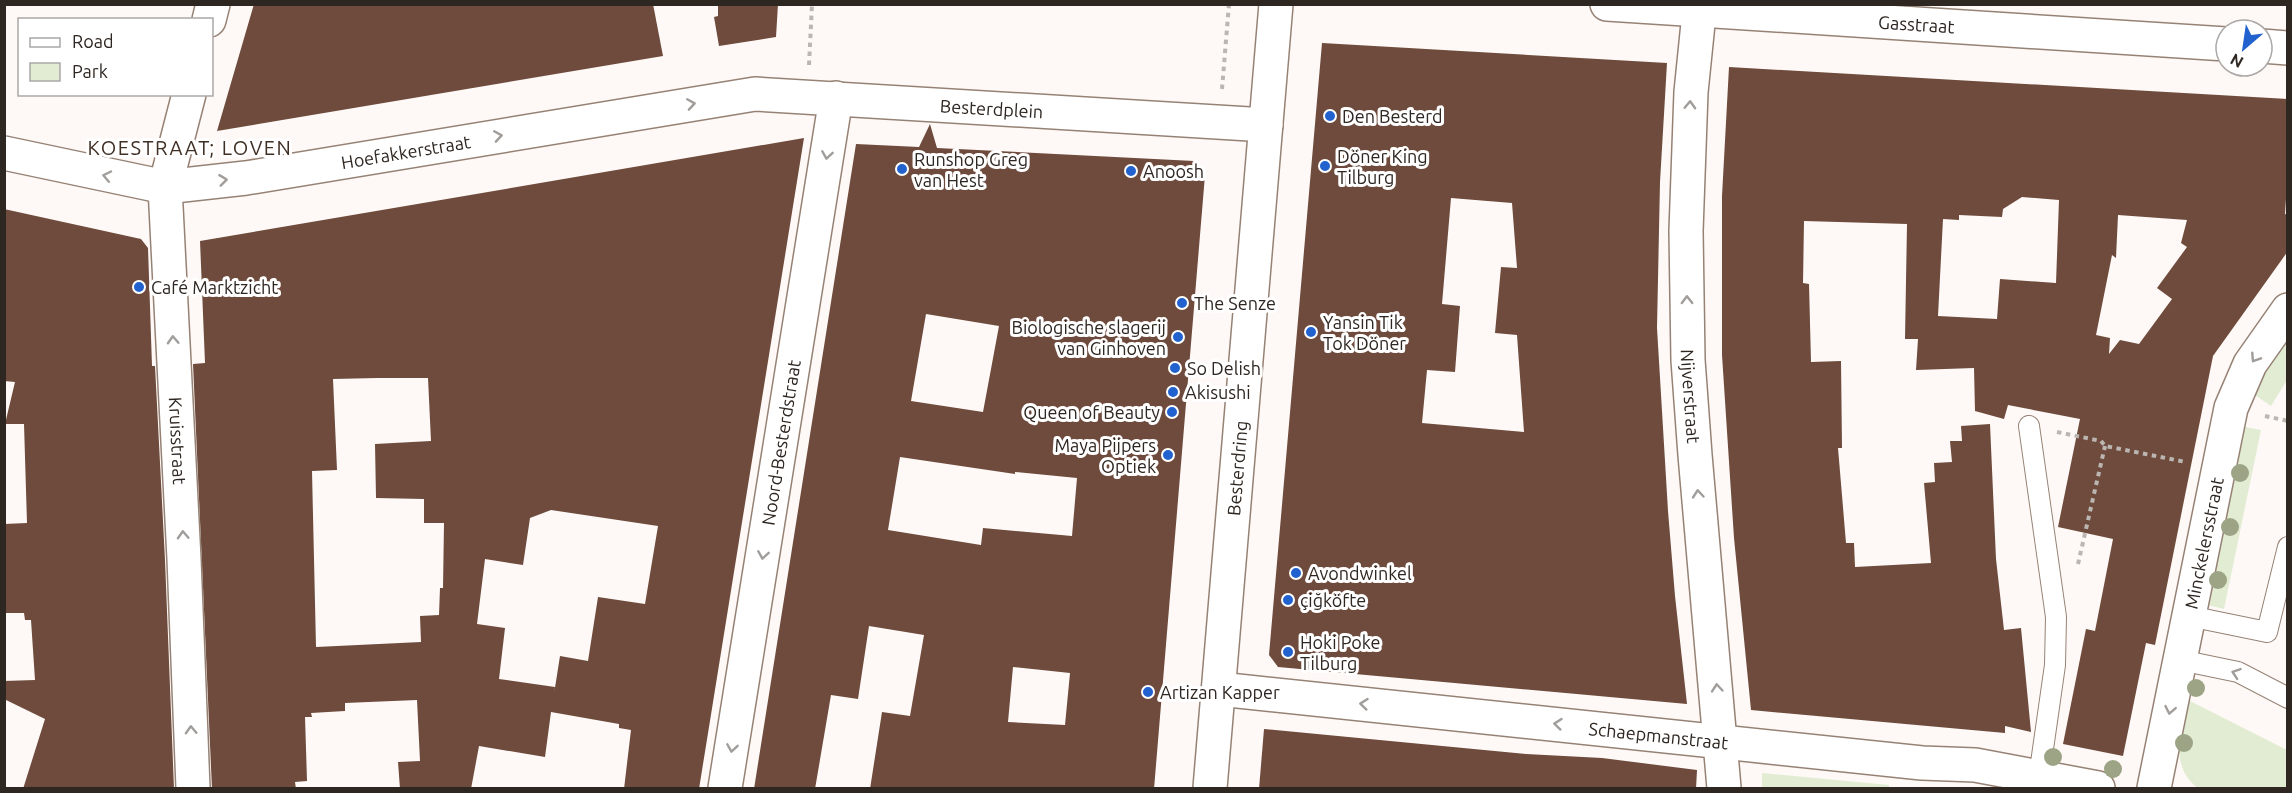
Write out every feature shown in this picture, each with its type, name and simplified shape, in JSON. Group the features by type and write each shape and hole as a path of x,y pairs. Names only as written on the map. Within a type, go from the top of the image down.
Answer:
{"street":[{"name":"Besterdring","path":"1210,789 1276,4"},
{"name":"Gasstraat","path":"1607,4 1700,8 2214,43"},
{"name":"Nijverstraat","path":"1700,8 1691,93 1686,231 1688,360 1724,789"},
{"name":"Hoefakkerstraat","path":"4,153 165,187 246,178 755,93 822,97"},
{"name":"Kruisstraat","path":"188,96 165,187 193,789"},
{"name":"Besterdplein","path":"822,97 1266,125"},
{"name":"Noord-Besterdstraat","path":"725,789 822,97"},
{"name":"Minckelersstraat","path":"2154,789 2231,408 2246,372 2288,310"},
{"name":"Schaepmanstraat","path":"1219,688 1721,741 1922,776 1975,765 2098,789"}],"lane":[{"path":"2029,426 2056,616 2055,665 2039,777"},
{"path":"2189,616 2267,632 2288,547"},
{"path":"2181,660 2238,672 2288,698"}],"path":[{"path":"812,4 822,97"},
{"path":"2029,426 2101,441 2105,446 2219,468"},
{"path":"2056,616 2074,581 2105,446"}],"green space":[{"path":"2287,328 2287,380 2271,406 2252,393"},
{"path":"2245,427 2261,430 2224,609 2208,605"},
{"path":"2188,700 2287,750 2287,788 2198,788 2189,779 2180,759 2179,747"},
{"path":"1762,773 1889,785 1889,788 1762,788"}],"building":[{"path":"254,4 653,4 663,56 217,131"},
{"path":"718,4 778,4 776,37 719,46 714,17 718,16"},
{"path":"1322,43 1667,63 1660,182 1657,328 1668,511 1687,704 1278,667 1269,655","holes":["1451,198 1512,203 1517,268 1501,267 1495,333 1517,335 1524,432 1422,423 1427,370 1455,372 1460,306 1442,304"]},
{"path":"1729,67 2288,99 2288,169 2285,214 2288,215 2288,251 2213,356 2155,645 2146,643 2123,756 2063,744 2086,629 2095,631 2113,539 2058,527 2080,419 2008,405 2004,419 1975,411 1974,368 1916,370 1918,339 1905,339 1907,224 1804,221 1803,283 1809,284 1811,362 1841,361 1842,448 1838,448 1846,543 1854,543 1855,567 1931,563 1924,483 1935,482 1934,463 1952,462 1950,441 1962,441 1961,426 1990,424 1996,559 2004,630 2021,628 2031,732 2005,726 2005,733 1751,710 1734,538 1722,355 1722,196","holes":["2022,197 2059,200 2056,283 2000,279 1997,319 1938,316 1943,219 1959,220 1959,215 2002,217 2003,209","2118,215 2187,220 2181,243 2187,247 2157,288 2172,299 2139,344 2120,340 2109,354 2110,338 2096,335 2112,255 2116,258"]},
{"path":"930,124 937,148 1194,161 1205,175 1154,789 870,789 882,712 910,716 924,635 869,626 858,699 831,695 815,789 754,789 856,144 919,147","holes":["926,314 999,326 983,412 911,401","900,457 1015,474 1015,472 1077,478 1072,536 983,528 981,545 888,530","1013,667 1070,673 1065,725 1008,722"]},
{"path":"804,138 699,789 624,789 631,730 619,728 619,724 551,712 545,757 479,746 471,789 400,789 398,762 420,761 417,700 345,703 345,711 311,713 312,717 305,717 307,781 295,782 296,789 212,789 193,364 205,363 200,241","holes":["428,378 431,441 375,444 376,498 424,499 424,523 444,523 443,588 440,588 439,615 420,616 421,642 316,647 312,471 337,470 333,379","551,510 658,526 645,604 598,597 588,661 560,656 554,694 555,687 499,679 505,628 477,624 485,559 523,565 530,518"]},
{"path":"4,209 141,239 148,248 152,366 155,366 165,560 174,789 23,789 45,719 4,699 4,681 35,680 31,620 25,620 24,613 4,613 4,524 27,523 24,424 5,424 15,382 4,381"},
{"path":"1264,729 1526,754 1602,758 1697,770 1696,789 1259,789"}],"place":[{"name":"Den Besterd","path":"1330,116"},
{"name":"Döner King Tilburg","path":"1325,166"},
{"name":"Runshop Greg van Hest","path":"902,169"},
{"name":"Anoosh","path":"1131,171"},
{"name":"Café Marktzicht","path":"139,287"},
{"name":"The Senze","path":"1182,303"},
{"name":"Yansin Tik Tok Döner","path":"1311,332"},
{"name":"Biologische slagerij van Ginhoven","path":"1178,337"},
{"name":"So Delish","path":"1175,368"},
{"name":"Akisushi","path":"1173,392"},
{"name":"Queen of Beauty","path":"1172,412"},
{"name":"Maya Pijpers Optiek","path":"1168,455"},
{"name":"Avondwinkel","path":"1296,573"},
{"name":"çiğköfte","path":"1288,600"},
{"name":"Hoki Poke Tilburg","path":"1288,652"},
{"name":"Artizan Kapper","path":"1148,692"}],"district":[{"name":"KOESTRAAT; LOVEN","path":"190,147"}]}
